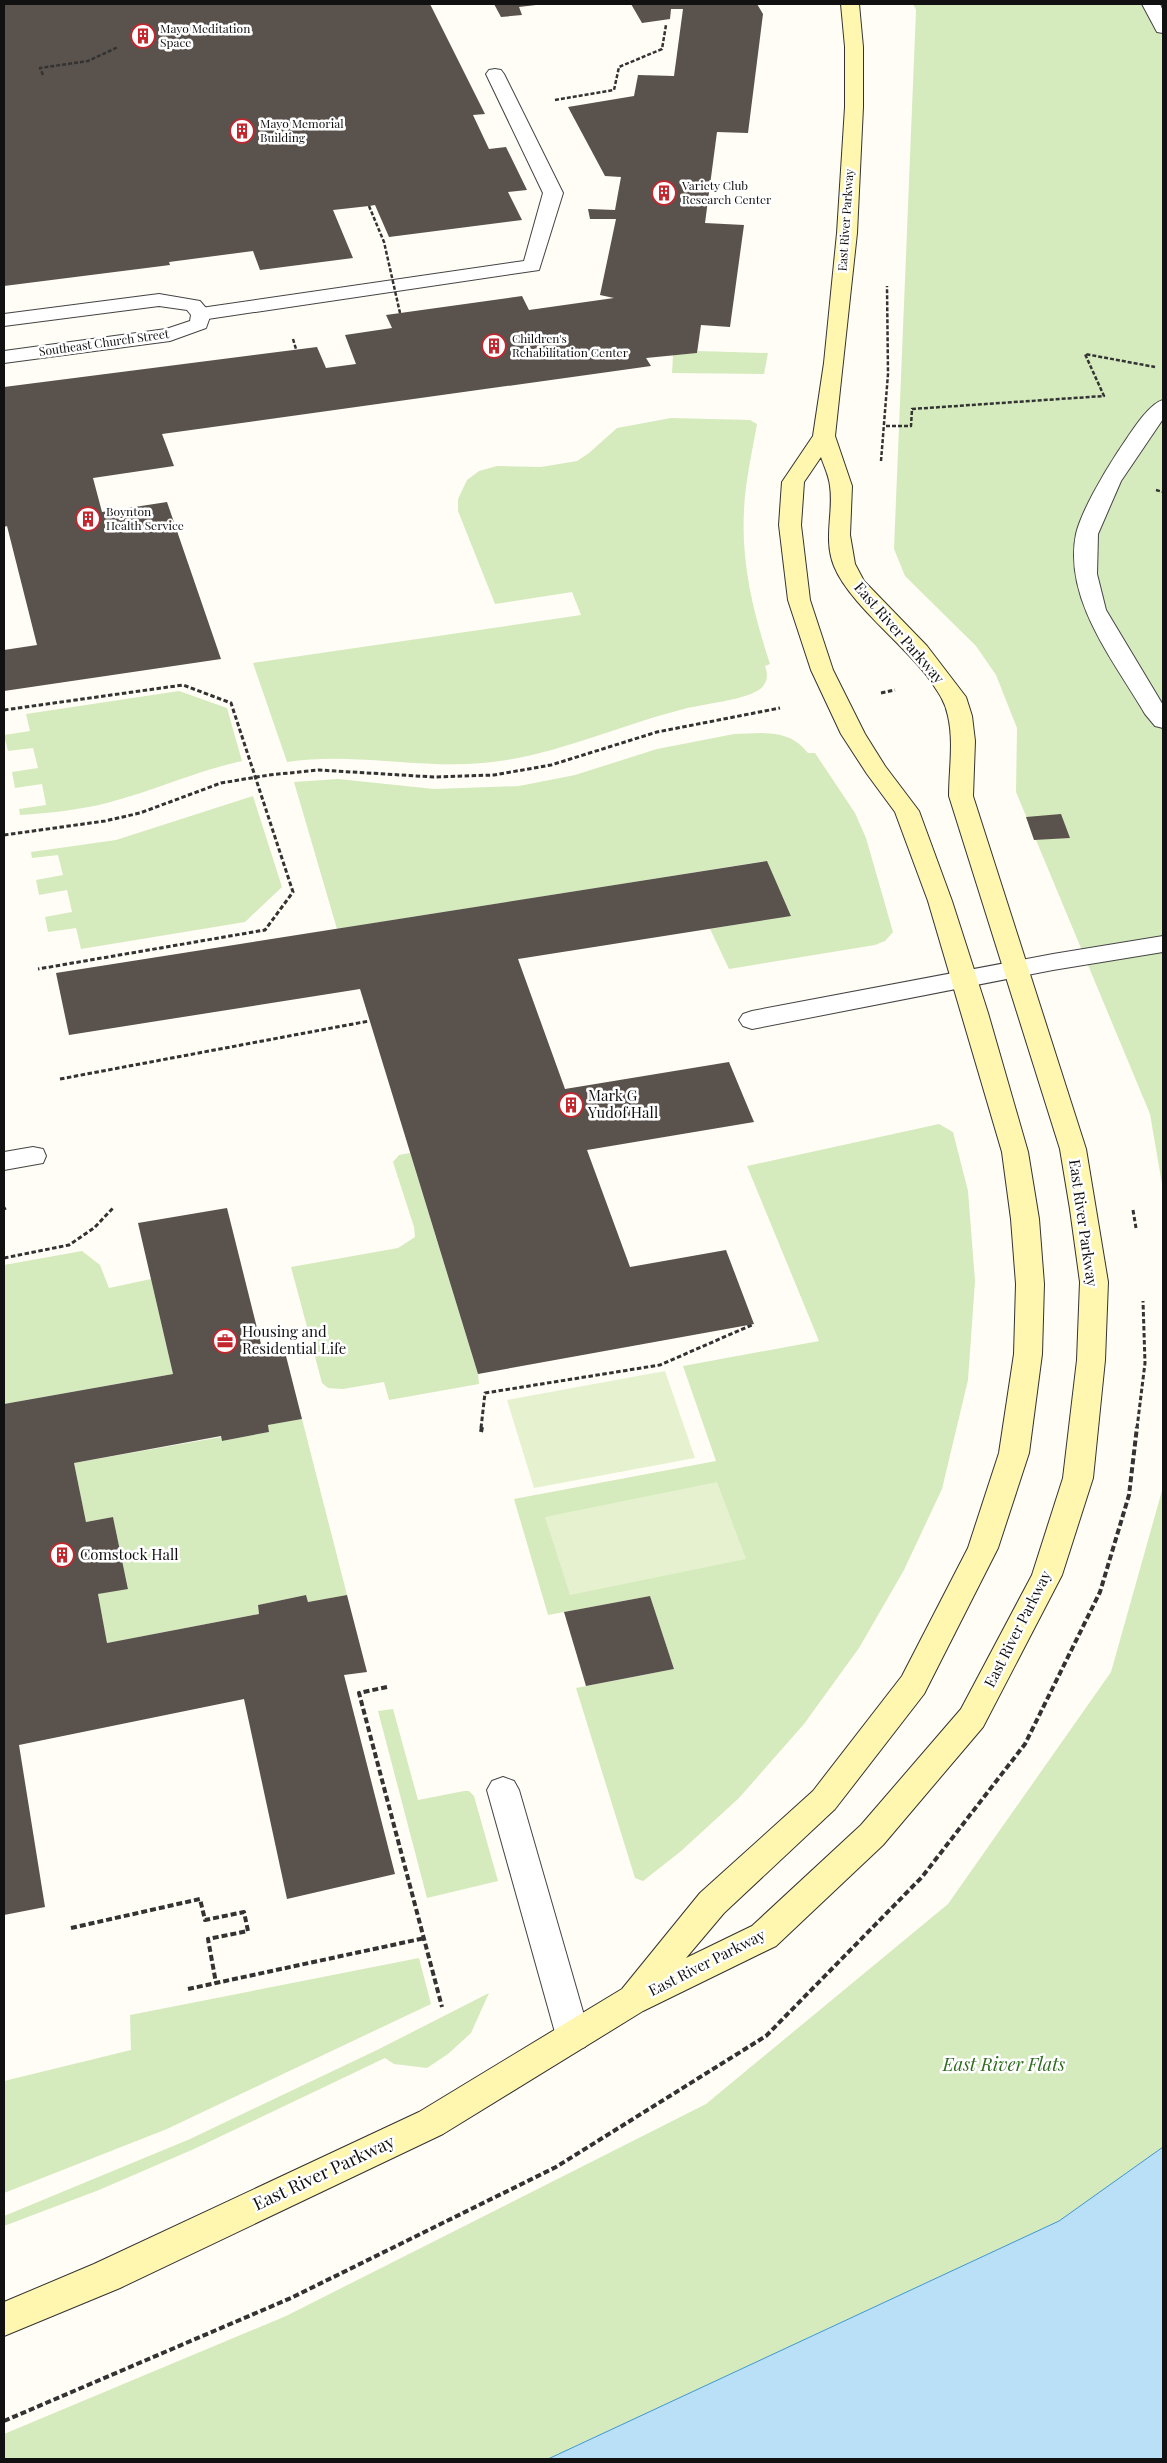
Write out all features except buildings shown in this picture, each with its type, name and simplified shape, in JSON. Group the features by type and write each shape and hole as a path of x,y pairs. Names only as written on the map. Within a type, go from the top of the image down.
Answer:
{"street":[{"name":"East River Parkway","path":"631,2001 712,1902 824,1800 913,1685 982,1548 1014,1453 1028,1354 1030,1284 1025,1219 1015,1152 964,978 917,834 907,811 874,769 836,701 813,643 800,600 790,525 793,482 824,436 834,363 847,233 854,108 854,47 850,4"},
{"path":"1151,4 1163,28"},
{"path":"4,320 159,300 193,305 201,314 532,266 553,193 495,74"},
{"name":"Southeast Church Street","path":"4,357 170,335 199,324 201,314"},
{"path":"1163,406 1139,436 1110,481 1087,534 1086,574 1095,610 1163,721"},
{"name":"East River Parkway","path":"4,2319 107,2276 431,2122 631,2001 764,1936 872,1835 972,1718 1047,1575 1078,1478 1091,1360 1094,1282 1084,1209 1072,1150 1028,1003 1015,969 962,796 960,769 964,741 960,716 954,697 919,651 854,584 844,564 839,535 841,486 824,436"},
{"path":"752,1020 964,978 1163,944"},
{"path":"4,1161 33,1156"},
{"path":"504,1790 573,2036"}],"path":[{"path":"551,101 614,90 619,67 662,49 666,25"},
{"path":"43,75 40,68 88,61 118,47"},
{"path":"369,206 384,242 400,313"},
{"path":"881,462 886,426 889,321 887,284"},
{"path":"886,426 910,426 912,409 1104,396 1085,354 1163,369"},
{"path":"4,710 183,685 231,703 293,892 265,930 38,969"},
{"path":"874,694 903,688"},
{"path":"4,835 69,827 131,815 221,783 256,777 319,770 434,777 494,775 551,765 658,732 780,708"},
{"path":"60,1079 369,1021"},
{"path":"4,1258 69,1245 94,1228 113,1208"},
{"path":"480,1432 485,1393 660,1365 754,1324"},
{"path":"387,1687 359,1693 442,2007"},
{"path":"71,1928 200,1899 206,1920 244,1912 248,1931 208,1939 216,1984"},
{"path":"188,1989 425,1938"}],"green space":[{"path":"913,4 1163,4 1163,1190 1150,1114 1016,792 1017,728 996,675 976,646 905,576 894,549 916,10"},
{"path":"698,351 768,353 764,374 672,373 673,355 697,353"},
{"path":"671,418 750,420 757,424 746,489 744,531 750,589 770,664 765,666 766,680 760,689 741,697 680,710 558,748 509,760 459,764 336,759 287,762 253,663 581,615 572,592 495,604 458,511 458,499 467,480 479,471 497,466 541,467 577,461 617,428"},
{"path":"179,691 227,708 242,761 208,770 107,803 86,808 20,815 19,809 46,805 42,784 15,788 12,772 38,768 33,748 8,751 4,735 30,731 26,714"},
{"path":"762,733 788,737 798,743 808,753 815,753 855,813 866,838 893,932 885,941 875,945 729,969 710,929 791,915 766,861 337,929 294,782 338,779 434,789 519,786 575,775 657,749 734,734"},
{"path":"253,796 282,887 245,922 81,949 76,928 48,932 45,917 72,912 67,890 39,895 36,880 63,875 58,855 32,858 31,852 116,840"},
{"path":"939,1124 953,1132 968,1191 975,1281 968,1380 942,1489 904,1570 859,1648 804,1724 739,1798 680,1852 643,1881 635,1878 576,1688 674,1669 650,1596 548,1615 514,1499 716,1461 683,1366 819,1341 747,1166"},
{"path":"410,1153 478,1374 479,1384 389,1400 384,1382 343,1389 328,1388 322,1383 291,1267 398,1248 415,1237 414,1227 393,1162 399,1155"},
{"path":"82,1251 100,1265 109,1288 151,1279 173,1374 4,1404 4,1265"},
{"path":"665,1371 695,1458 534,1488 507,1400"},
{"path":"302,1419 347,1595 308,1602 306,1595 258,1605 259,1614 107,1643 98,1594 128,1588 113,1517 86,1522 74,1463 221,1437 222,1441 269,1432 268,1425"},
{"path":"717,1482 746,1559 570,1595 545,1517"},
{"name":"East River Flats","path":"1163,1487 1163,2147 1059,2221 548,2459 4,2459 4,2434 286,2316 706,2104 948,1904 1111,1672"},
{"path":"393,1709 418,1800 464,1791 469,1791 474,1796 498,1881 427,1898 378,1711"},
{"path":"419,1958 431,2004 167,2129 4,2193 4,2081 131,2050 130,2015"},
{"path":"489,1993 471,2033 448,2054 427,2068 394,2064 385,2058 194,2149 99,2190 4,2226 4,2216 190,2139 377,2050"}],"water":[{"path":"1163,2147 1163,2459 548,2459 1059,2221"}],"place":[{"name":"Mayo Meditation Space","path":"143,36"},
{"name":"Mayo Memorial Building","path":"242,131"},
{"name":"Variety Club Research Center","path":"664,193"},
{"name":"Children's Rehabilitation Center","path":"494,346"},
{"name":"Boynton Health Service","path":"88,519"},
{"name":"Mark G Yudof Hall","path":"571,1105"},
{"name":"Housing and Residential Life","path":"225,1341"},
{"name":"Comstock Hall","path":"62,1555"}]}
